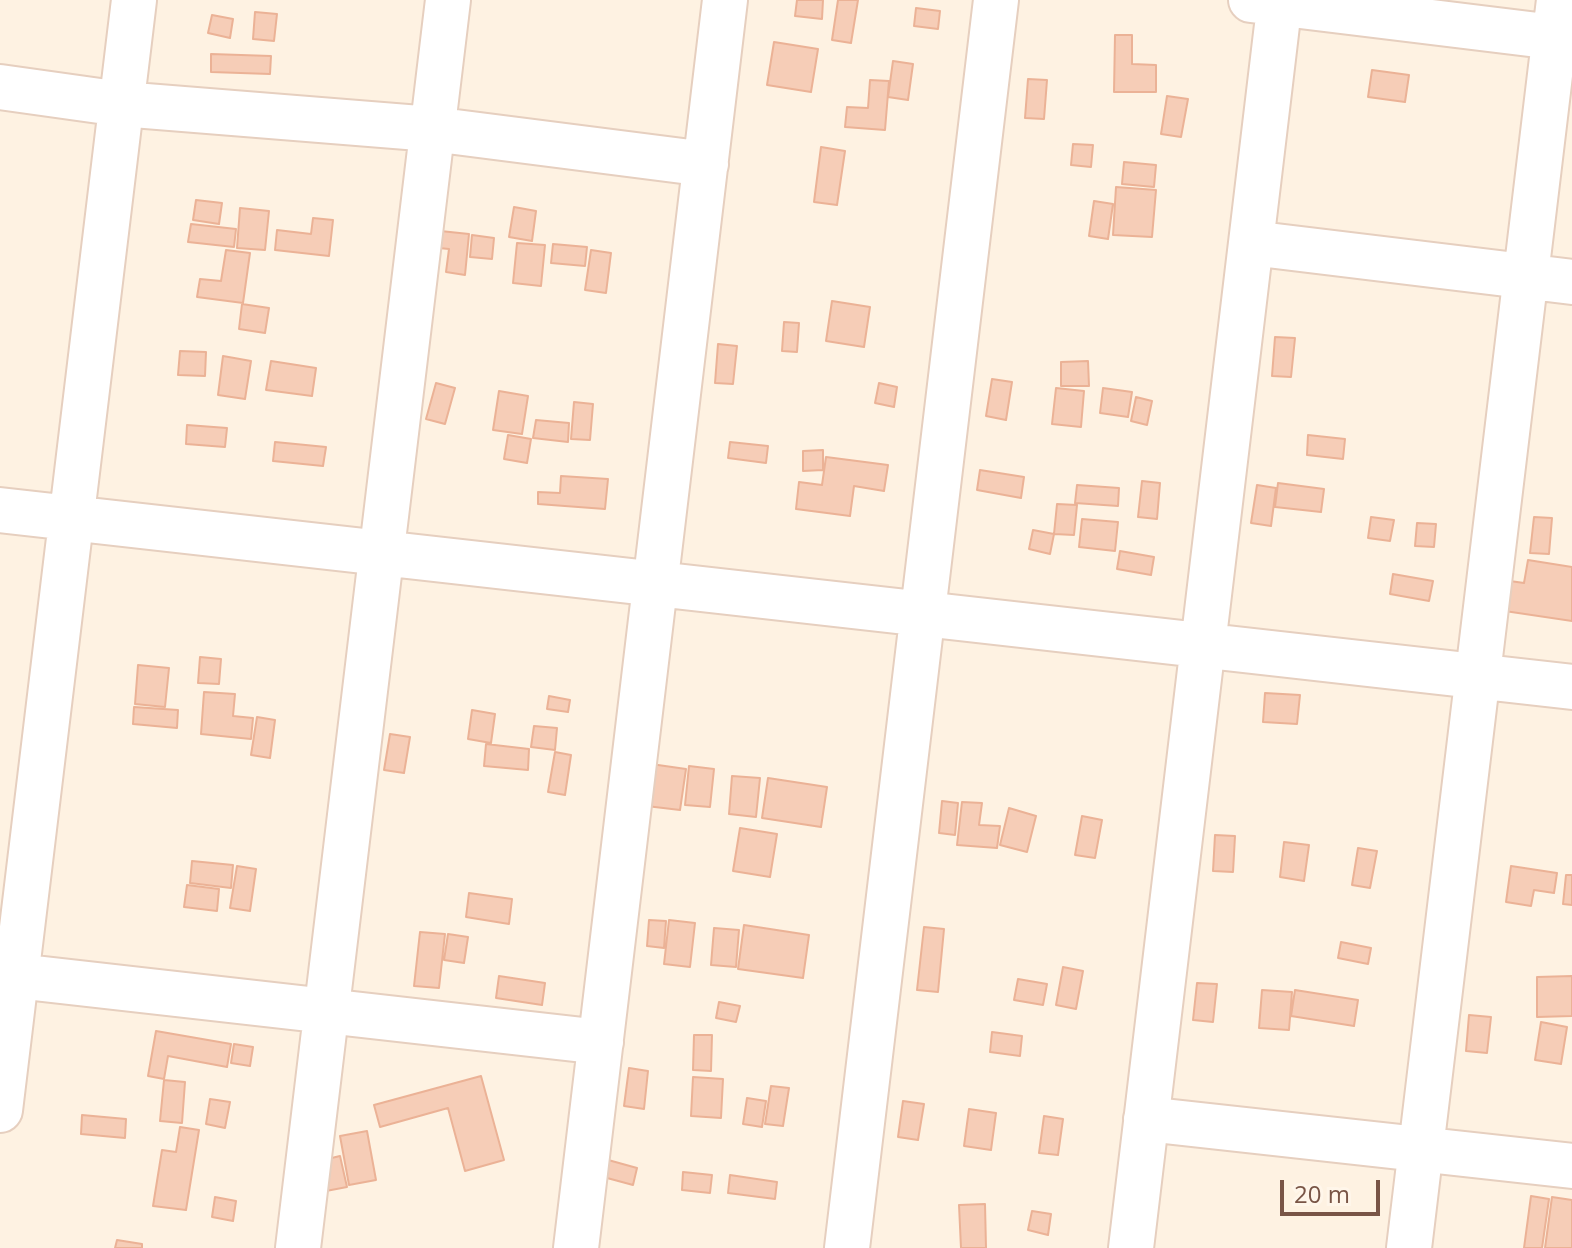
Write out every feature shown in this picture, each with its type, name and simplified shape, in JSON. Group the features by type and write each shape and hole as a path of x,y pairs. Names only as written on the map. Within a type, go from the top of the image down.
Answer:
{"street":[{"path":"0,1110 8,975 71,518 134,0"},
{"path":"298,1248 448,0"},
{"path":"576,1248 725,0"},
{"path":"847,1248 996,0"},
{"path":"1131,1248 1251,243 1271,1 1556,19 1409,1248"},
{"path":"0,87 121,104 432,129 706,164"},
{"path":"1251,243 1572,282"},
{"path":"0,510 1572,687"},
{"path":"8,975 601,1042"},
{"path":"1146,1119 1572,1166"}],"building":[{"path":"797,0 823,0 822,19 795,16"},
{"path":"838,0 858,0 851,43 832,40"},
{"path":"916,8 940,11 938,29 914,26"},
{"path":"255,12 277,14 274,41 253,39"},
{"path":"212,15 233,19 230,38 208,33"},
{"path":"1115,35 1132,35 1132,64 1156,65 1156,92 1114,92"},
{"path":"774,42 818,49 811,92 767,85"},
{"path":"211,54 271,56 270,74 211,72"},
{"path":"893,61 913,64 908,100 888,97"},
{"path":"1372,70 1409,75 1405,102 1368,97"},
{"path":"1028,79 1047,80 1044,119 1025,118"},
{"path":"870,80 889,81 885,130 845,127 847,107 868,108"},
{"path":"1167,96 1188,99 1181,137 1161,134"},
{"path":"1073,144 1093,145 1091,167 1071,165"},
{"path":"821,147 845,151 837,205 814,202"},
{"path":"1124,162 1156,165 1154,187 1122,184"},
{"path":"1116,187 1156,190 1152,237 1113,235"},
{"path":"196,200 222,203 219,224 193,220"},
{"path":"1094,201 1113,204 1108,239 1089,236"},
{"path":"514,207 536,211 532,241 509,237"},
{"path":"240,208 269,211 265,250 237,248"},
{"path":"313,218 333,220 329,256 275,250 277,230 311,234"},
{"path":"191,224 236,229 234,247 188,242"},
{"path":"431,230 469,234 465,275 446,272 449,249 429,247"},
{"path":"472,235 494,238 492,259 470,257"},
{"path":"517,243 545,245 541,286 513,283"},
{"path":"553,244 587,247 585,266 551,263"},
{"path":"226,250 250,253 243,303 197,297 200,279 221,281"},
{"path":"591,250 611,253 606,293 585,290"},
{"path":"832,301 870,307 864,347 826,341"},
{"path":"242,304 269,308 265,333 239,329"},
{"path":"784,322 799,323 797,352 782,351"},
{"path":"1275,337 1295,338 1291,377 1272,376"},
{"path":"718,344 737,346 733,384 715,383"},
{"path":"180,351 206,352 205,376 178,375"},
{"path":"223,356 251,361 245,399 218,395"},
{"path":"271,361 316,368 312,396 266,390"},
{"path":"1088,361 1089,386 1061,386 1061,362"},
{"path":"992,379 1012,382 1006,420 986,416"},
{"path":"436,383 455,388 445,424 426,419"},
{"path":"879,383 897,387 894,407 875,403"},
{"path":"1056,388 1084,391 1081,427 1052,424"},
{"path":"1103,388 1132,392 1128,417 1100,413"},
{"path":"499,391 528,396 522,434 493,430"},
{"path":"1136,397 1152,401 1147,425 1131,421"},
{"path":"574,402 593,404 590,440 571,439"},
{"path":"536,420 569,423 568,442 533,438"},
{"path":"187,425 227,428 225,447 186,444"},
{"path":"508,435 531,439 527,463 504,459"},
{"path":"1308,435 1345,439 1343,459 1307,455"},
{"path":"275,442 326,447 323,466 273,461"},
{"path":"730,442 768,446 766,463 728,458"},
{"path":"823,450 823,470 803,471 803,451"},
{"path":"826,457 888,465 884,491 854,486 850,516 796,509 799,482 822,485"},
{"path":"980,470 1024,477 1021,498 977,490"},
{"path":"561,476 608,479 605,509 538,504 538,492 560,493"},
{"path":"1142,481 1160,483 1157,519 1138,517"},
{"path":"1278,483 1324,489 1321,512 1275,507"},
{"path":"1077,485 1119,488 1118,506 1075,503"},
{"path":"1257,485 1276,488 1271,526 1251,523"},
{"path":"1057,504 1077,505 1074,535 1054,534"},
{"path":"1371,517 1394,520 1390,541 1368,538"},
{"path":"1534,517 1552,518 1549,554 1530,553"},
{"path":"1082,519 1118,522 1115,551 1079,547"},
{"path":"1417,523 1436,524 1434,547 1415,546"},
{"path":"1033,530 1054,534 1050,554 1029,549"},
{"path":"1120,551 1154,557 1151,575 1117,569"},
{"path":"1528,560 1572,567 1572,621 1498,610 1503,580 1524,583"},
{"path":"1393,574 1433,581 1429,601 1390,594"},
{"path":"200,657 221,659 219,684 198,683"},
{"path":"138,665 169,668 165,707 135,704"},
{"path":"204,692 235,694 233,716 253,718 251,739 201,734"},
{"path":"1265,693 1300,695 1297,724 1263,722"},
{"path":"549,696 570,700 568,712 547,709"},
{"path":"134,707 178,710 177,728 133,724"},
{"path":"472,710 495,714 491,743 468,739"},
{"path":"257,717 275,720 270,758 251,755"},
{"path":"534,726 557,728 555,750 531,747"},
{"path":"390,734 410,737 404,773 384,770"},
{"path":"486,744 529,749 528,770 484,766"},
{"path":"555,752 571,755 565,795 548,792"},
{"path":"644,763 686,769 680,810 638,805"},
{"path":"689,766 714,769 710,807 685,805"},
{"path":"732,776 760,778 756,817 729,814"},
{"path":"768,778 827,787 821,827 762,818"},
{"path":"942,801 958,803 955,835 939,833"},
{"path":"962,802 982,803 979,825 1000,826 997,848 957,845"},
{"path":"1009,808 1036,816 1027,852 1000,845"},
{"path":"1082,816 1102,820 1095,858 1075,855"},
{"path":"740,828 777,834 770,877 733,871"},
{"path":"1215,835 1235,836 1233,872 1213,871"},
{"path":"1284,842 1309,845 1304,881 1280,877"},
{"path":"1358,848 1377,851 1370,888 1352,885"},
{"path":"192,861 233,865 231,888 190,883"},
{"path":"237,866 256,869 250,911 230,908"},
{"path":"1511,866 1557,873 1554,893 1534,890 1531,906 1506,902"},
{"path":"1566,875 1572,875 1572,905 1563,904"},
{"path":"187,885 219,889 217,911 184,907"},
{"path":"469,893 512,899 509,924 466,917"},
{"path":"649,920 666,921 664,948 647,946"},
{"path":"669,920 695,923 690,967 664,964"},
{"path":"744,925 809,935 803,978 738,969"},
{"path":"924,927 944,929 938,992 917,990"},
{"path":"714,928 739,930 736,967 711,965"},
{"path":"420,932 445,934 439,988 414,986"},
{"path":"448,934 468,937 464,963 444,960"},
{"path":"1341,942 1371,948 1368,964 1338,958"},
{"path":"1063,967 1083,971 1076,1009 1056,1005"},
{"path":"499,976 545,983 542,1005 496,998"},
{"path":"1572,976 1572,1016 1537,1017 1537,977"},
{"path":"1018,979 1047,984 1043,1005 1014,1000"},
{"path":"1197,983 1217,984 1213,1022 1193,1020"},
{"path":"1262,990 1292,992 1289,1030 1259,1028"},
{"path":"1295,990 1358,1000 1354,1026 1291,1016"},
{"path":"719,1002 740,1006 736,1022 716,1018"},
{"path":"1469,1015 1491,1017 1487,1053 1466,1051"},
{"path":"1541,1022 1567,1027 1561,1064 1535,1060"},
{"path":"156,1031 231,1044 227,1067 168,1056 164,1079 148,1076"},
{"path":"992,1032 1022,1036 1020,1056 990,1052"},
{"path":"694,1035 712,1035 711,1071 693,1070"},
{"path":"234,1044 253,1047 250,1066 231,1063"},
{"path":"629,1068 648,1071 644,1109 624,1106"},
{"path":"481,1076 504,1160 465,1171 448,1108 380,1127 374,1105"},
{"path":"693,1077 723,1079 721,1118 691,1116"},
{"path":"164,1080 185,1082 182,1123 160,1121"},
{"path":"771,1086 789,1088 783,1126 765,1124"},
{"path":"747,1098 766,1101 762,1127 743,1124"},
{"path":"210,1099 230,1102 225,1128 206,1124"},
{"path":"903,1101 924,1104 918,1140 898,1137"},
{"path":"969,1109 996,1113 991,1150 964,1146"},
{"path":"82,1115 126,1119 125,1138 81,1134"},
{"path":"1044,1116 1063,1119 1058,1155 1039,1153"},
{"path":"180,1127 199,1130 186,1210 153,1206 162,1150 176,1152"},
{"path":"367,1131 376,1180 349,1185 340,1136"},
{"path":"340,1156 347,1187 326,1191 319,1161"},
{"path":"601,1158 637,1168 633,1185 596,1175"},
{"path":"683,1172 712,1175 710,1193 682,1190"},
{"path":"730,1175 777,1182 775,1199 728,1193"},
{"path":"1531,1196 1549,1199 1542,1248 1524,1248"},
{"path":"215,1197 236,1201 233,1221 212,1217"},
{"path":"1552,1197 1572,1200 1572,1248 1545,1248"},
{"path":"985,1204 986,1248 961,1248 959,1205"},
{"path":"1032,1211 1051,1214 1048,1235 1028,1230"},
{"path":"117,1240 142,1244 142,1248 115,1248"}]}
